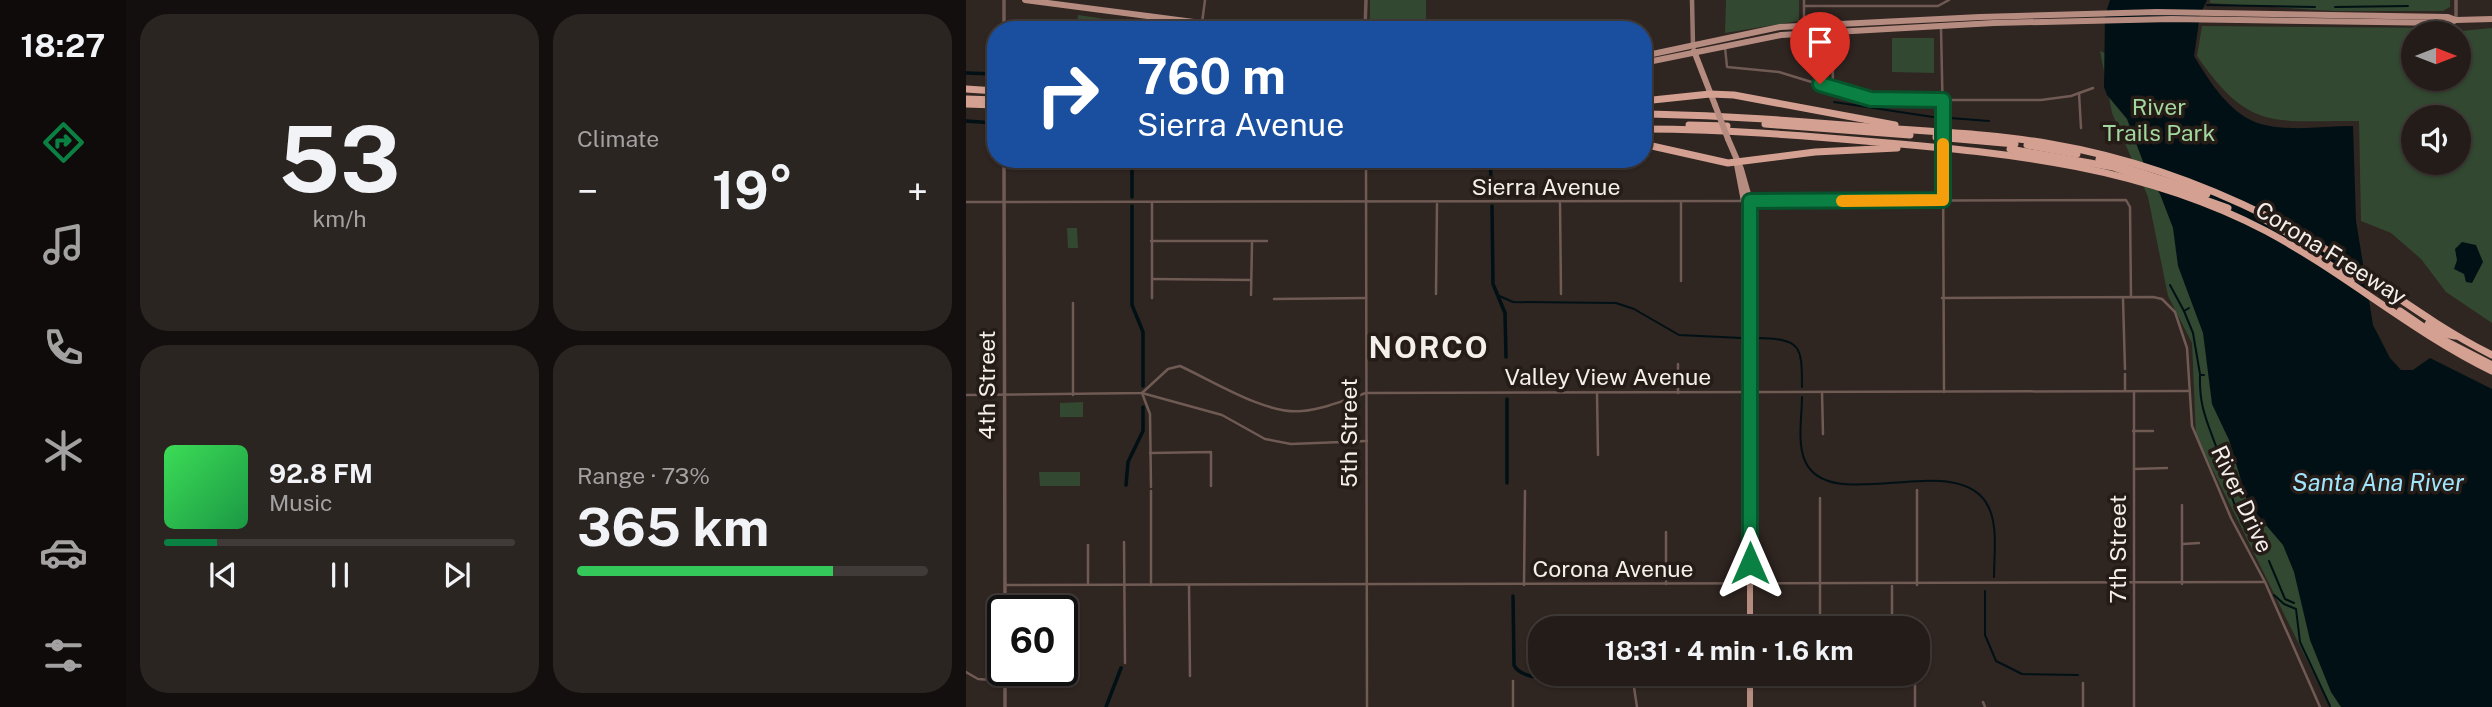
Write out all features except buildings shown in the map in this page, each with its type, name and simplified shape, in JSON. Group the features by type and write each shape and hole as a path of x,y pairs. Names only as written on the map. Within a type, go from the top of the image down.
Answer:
{"highway":[{"path":"966,89 987,90"},
{"path":"1652,100 1710,93 1734,95 1934,132"},
{"path":"966,99 987,100"},
{"path":"1652,116 2027,145 2131,170"},
{"name":"Corona Freeway","path":"1652,116 1755,118 2048,143 2131,170 2266,231 2492,355"},
{"path":"1652,127 1811,132 2027,151 2131,170"},
{"name":"Corona Freeway","path":"1652,127 1754,132 1933,146 2131,170 2190,182 2273,219 2379,294 2423,333 2492,371"},
{"path":"1652,146 1720,163 1737,163 1815,152 1933,146"},
{"path":"2379,294 2438,337 2492,365"}],"main road":[{"path":"1026,0 1187,21"},
{"path":"1692,0 1694,49 1737,163 1748,201 1750,616"},
{"path":"1652,57 1804,30 2268,12 2448,17 2456,20"},
{"path":"2097,17 2449,23 2456,20 2492,19"},
{"path":"1694,49 1774,28 1832,33 1941,24"},
{"path":"1750,686 1750,707"}],"street":[{"path":"1004,0 1004,21"},
{"path":"1202,21 1205,0"},
{"path":"1365,21 1366,0"},
{"path":"1804,0 1804,30"},
{"path":"1804,6 1938,6 1949,0"},
{"path":"2456,0 2456,20"},
{"path":"1941,24 1944,392"},
{"path":"1832,33 1833,88"},
{"path":"1725,45 1727,67 1779,72 1871,99 2040,100 2092,88"},
{"path":"2079,93 2081,128"},
{"name":"4th Street","path":"1004,168 1005,595"},
{"name":"5th Street","path":"1366,168 1367,707"},
{"name":"Sierra Avenue","path":"966,202 1437,204 2126,201 2130,206 2131,297"},
{"path":"1560,202 1560,294"},
{"path":"1681,202 1681,281"},
{"path":"1152,203 1152,298"},
{"path":"1436,294 1437,204"},
{"path":"1151,241 1267,241"},
{"path":"1251,295 1252,242"},
{"path":"1152,279 1251,280"},
{"path":"2123,297 2125,391"},
{"path":"1942,298 2131,297"},
{"name":"River Drive","path":"2131,297 2162,299 2175,312 2187,348 2192,426 2231,519 2265,582 2320,707"},
{"path":"1274,299 1366,298"},
{"path":"1073,303 1073,395"},
{"path":"1678,363 1678,393"},
{"name":"Valley View Avenue","path":"1142,393 1168,369 1180,366 1284,411 1317,408 1366,393 2188,391"},
{"name":"7th Street","path":"2134,391 2134,707"},
{"path":"1822,392 1823,434"},
{"path":"966,395 1142,393 1222,415 1265,439 1291,444 1367,441"},
{"path":"1142,393 1150,414 1151,585"},
{"path":"1597,393 1598,455"},
{"path":"2133,431 2153,431"},
{"path":"1150,453 1211,452 1211,486"},
{"path":"2134,469 2166,468"},
{"path":"1917,490 1917,585"},
{"path":"1524,585 1525,491"},
{"path":"1820,498 1820,616"},
{"path":"2182,505 2182,584"},
{"path":"1666,532 1666,584"},
{"path":"1124,542 1125,663"},
{"path":"2183,544 2199,543"},
{"path":"1088,545 1088,585"},
{"name":"Corona Avenue","path":"1005,585 1917,585 2265,582"},
{"path":"1189,585 1190,676"},
{"path":"1892,585 1892,616"},
{"path":"966,681 968,674 987,681"},
{"path":"1513,681 1513,707"},
{"path":"2083,683 2083,707"},
{"path":"1005,686 1005,707"},
{"path":"1634,686 1637,707"},
{"path":"1915,686 1915,707"},
{"path":"1983,702 1984,707"}],"green space":[{"path":"1370,0 1426,0 1426,21 1370,21"},
{"path":"1726,0 1799,0 1799,21 1725,33"},
{"path":"2210,0 2450,0 2450,7 2443,11 2333,11 2210,3"},
{"path":"1078,15 1112,20 1112,21 1077,21"},
{"path":"2202,26 2401,28 2401,91 2471,91 2471,30 2492,28 2492,323 2446,292 2421,259 2391,233 2361,221 2359,121 2305,121 2266,117 2249,110 2216,81 2197,56"},
{"path":"1892,38 1934,38 1934,73 1892,72"},
{"name":"River Trails Park","path":"2100,51 2192,91 2490,707 2330,707 2196,436 2192,343 2168,296 2148,197 2112,113"},
{"path":"1067,228 1077,228 1078,248 1068,248"},
{"path":"1083,402 1083,417 1060,417 1060,403"},
{"path":"1039,472 1080,472 1080,486 1040,486"}],"water":[{"name":"Santa Ana River","path":"2110,0 2207,0 2200,15 2194,56 2214,86 2240,114 2250,120 2272,126 2353,126 2356,221 2373,325 2390,358 2401,370 2413,370 2430,358 2492,389 2492,707 2341,707 2331,692 2310,640 2294,572 2283,545 2248,504 2229,440 2212,404 2203,333 2178,266 2173,228 2160,194 2148,175 2127,119 2107,95 2104,87 2105,15"},
{"path":"2462,242 2476,245 2483,262 2472,283 2466,282 2464,274 2454,269 2457,260 2455,249"}],"waterway":[{"path":"2207,5 2315,7"},
{"path":"2335,7 2408,6"},
{"path":"966,73 987,74"},
{"path":"1834,102 1933,117"},
{"path":"1950,118 1989,121"},
{"path":"966,121 987,122"},
{"path":"1132,168 1132,197"},
{"path":"1490,168 1492,197"},
{"path":"1132,206 1132,305 1143,332 1143,386"},
{"path":"1492,206 1493,284 1505,313 1506,357"},
{"path":"2170,285 2184,311 2189,308"},
{"path":"1497,295 1513,302 1616,303 1634,309 1679,335 1742,338"},
{"path":"2184,311 2193,333 2200,374"},
{"path":"1757,338 1783,340 1796,347 1801,362 1802,387"},
{"path":"2204,375 2200,375 2200,386 2207,422 2239,515 2250,536 2258,538"},
{"path":"1802,397 1803,454 1805,461 1819,477 1840,484 1925,481 1952,483 1974,491 1989,508 1994,524 1994,577"},
{"path":"1507,399 1507,483"},
{"path":"1126,485 1128,462 1143,431 1143,407"},
{"path":"2269,561 2285,599 2294,603"},
{"path":"1985,591 1985,635 1996,661 2022,674 2078,675"},
{"path":"2274,595 2284,604 2296,609 2300,642 2330,706"},
{"path":"1513,596 1514,665 1528,675"},
{"path":"1106,707 1121,668"}],"slow traffic":[{"path":"1842,201 1943,200 1943,144"}],"district":[{"name":"NORCO","path":"1429,348"}],"route":[{"path":"1750,563 1750,201 1943,200 1943,100 1871,99 1820,84"}]}
